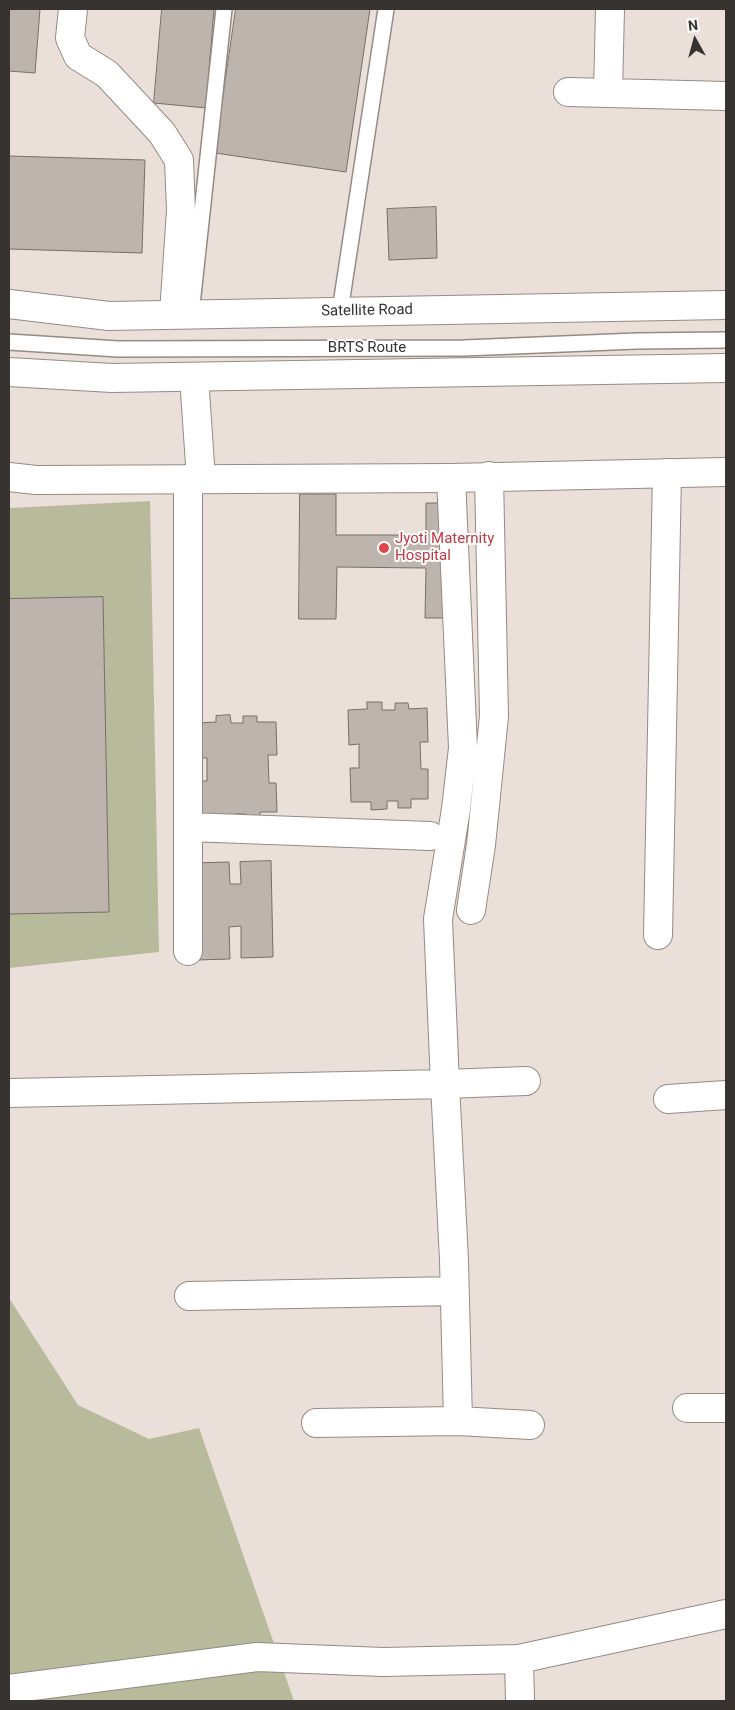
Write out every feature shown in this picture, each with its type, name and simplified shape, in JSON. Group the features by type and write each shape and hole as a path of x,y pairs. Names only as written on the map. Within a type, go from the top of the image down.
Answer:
{"street":[{"path":"73,9 70,38 78,56 106,74 118,86 162,133 179,160 182,314"},
{"path":"608,93 610,9"},
{"path":"568,92 726,96"},
{"name":"Satellite Road","path":"9,304 110,316 726,304"},
{"path":"9,372 112,378 726,368"},
{"path":"188,951 194,377"},
{"path":"9,477 36,480 451,478 726,472"},
{"path":"658,935 668,474"},
{"path":"471,910 481,845 494,716 489,476"},
{"path":"451,478 463,748 456,809 438,919 458,1421"},
{"path":"188,826 430,836"},
{"path":"9,1093 526,1081"},
{"path":"668,1099 726,1095"},
{"path":"189,1296 454,1291"},
{"path":"687,1408 726,1408"},
{"path":"316,1423 458,1421 530,1425"},
{"path":"9,1689 257,1657 383,1662 519,1659 726,1614"},
{"path":"519,1659 520,1701"}],"lane":[{"path":"182,314 224,9"},
{"path":"340,312 386,9"},
{"name":"BRTS Route","path":"9,342 118,348 464,348 637,341 726,340"}],"green space":[{"path":"150,501 159,952 9,968 9,508"},
{"path":"9,1298 78,1405 149,1439 199,1428 294,1701 9,1701"}],"building":[{"path":"9,9 40,9 35,73 9,71"},
{"path":"162,9 214,9 206,108 154,103"},
{"path":"236,9 370,9 346,172 215,153"},
{"path":"9,156 145,160 142,253 9,249"},
{"path":"436,207 437,258 389,260 387,209"},
{"path":"300,494 336,494 336,535 426,535 426,503 450,503 450,618 425,618 426,568 337,567 336,619 299,619"},
{"path":"103,597 109,912 9,914 9,599"},
{"path":"367,702 382,702 382,710 395,710 395,703 408,703 409,709 427,708 428,742 420,742 421,769 428,769 428,799 411,799 411,808 398,808 398,801 387,801 387,809 371,810 371,802 351,802 350,768 359,768 359,744 349,745 348,710 367,709"},
{"path":"230,715 231,723 243,723 243,716 257,716 257,722 276,722 277,755 268,755 269,783 276,783 277,812 260,812 260,821 247,821 246,814 235,814 236,822 200,815 199,781 207,781 207,758 197,758 196,723 216,722 216,716"},
{"path":"271,861 273,957 241,958 241,926 229,927 230,959 196,960 193,863 229,862 230,884 241,884 240,862"}],"place":[{"name":"Jyoti Maternity Hospital","path":"384,548"}]}
